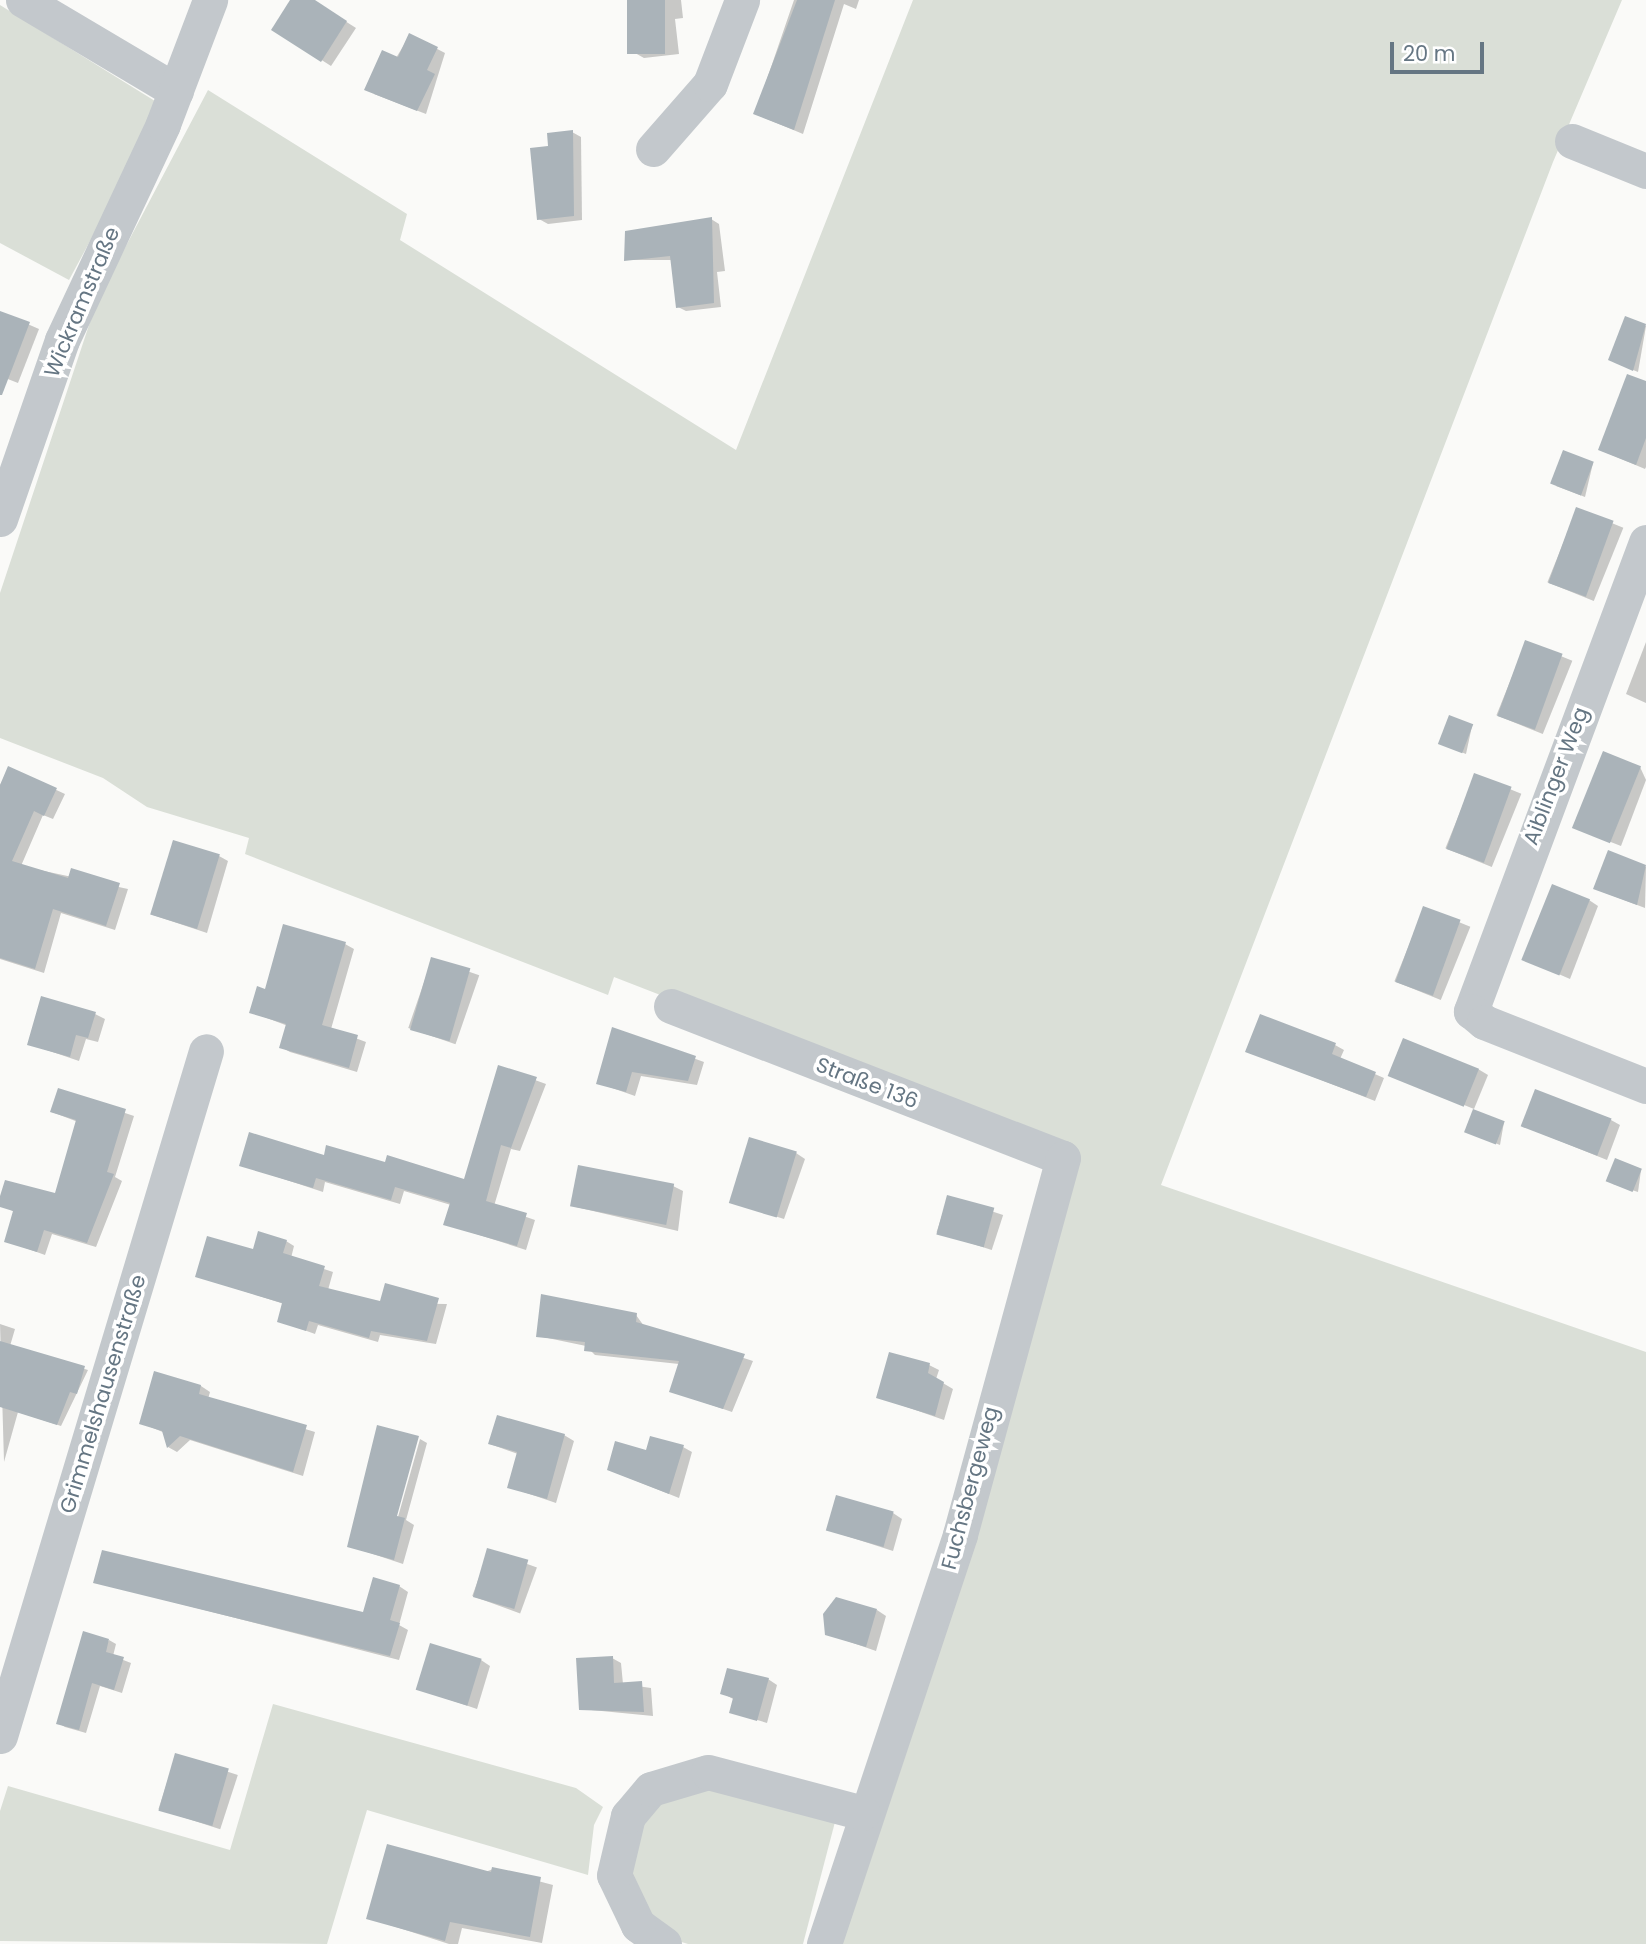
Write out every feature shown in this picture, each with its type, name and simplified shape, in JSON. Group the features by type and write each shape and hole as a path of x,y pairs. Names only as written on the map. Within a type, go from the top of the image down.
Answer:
{"street":[{"path":"23,0 176,91"},
{"name":"Wickramstraße","path":"0,519 62,340 176,91 186,52 210,0"},
{"path":"653,149 710,84 742,0"},
{"path":"1572,141 1646,171"},
{"name":"Aiblinger Weg","path":"1646,542 1471,1011 1484,1022 1646,1086"},
{"name":"Straße 136","path":"671,1006 1063,1158"},
{"name":"Grimmelshausenstraße","path":"0,1736 206,1051"},
{"name":"Fuchsbergeweg","path":"824,1944 863,1813 929,1635 1063,1158"},
{"path":"664,1944 638,1926 614,1875 628,1816 651,1789 708,1772 863,1813"}],"shaded area":[{"path":"913,0 1622,0 1553,162 1161,1185 1646,1352 1646,1944 842,1944 1072,1155 614,977 608,995 273,865 245,854 249,838 147,807 103,778 0,738 0,593 97,301 208,90 407,214 400,240 736,450"},
{"path":"0,5 163,106 69,280 0,243"},
{"path":"273,1704 576,1788 603,1807 594,1825 588,1875 367,1810 327,1944 0,1941 0,1811 8,1786 230,1850"},
{"path":"712,1789 835,1822 803,1944 688,1944 659,1935 636,1914 627,1854 638,1825 658,1803"}],"building":[{"path":"290,0 315,0 347,21 321,62 271,30"},
{"path":"627,0 665,0 665,54 627,54"},
{"path":"797,0 835,0 794,130 753,114"},
{"path":"409,33 438,47 427,70 435,74 417,111 364,90 382,50 398,57"},
{"path":"573,130 574,216 537,220 530,148 548,146 547,133"},
{"path":"712,217 714,303 676,308 670,256 624,261 625,231"},
{"path":"0,311 30,322 2,395 0,395"},
{"path":"1625,316 1646,324 1633,371 1608,360"},
{"path":"1627,374 1646,381 1646,438 1636,465 1598,450"},
{"path":"1563,450 1594,462 1581,495 1550,484"},
{"path":"1576,507 1614,521 1586,597 1548,583"},
{"path":"1525,640 1563,654 1535,730 1497,716"},
{"path":"1449,715 1473,724 1462,753 1438,744"},
{"path":"1603,751 1641,766 1610,843 1572,828"},
{"path":"8,766 57,788 44,816 34,811 12,861 68,878 71,868 120,883 106,926 53,909 35,969 0,958 0,785"},
{"path":"1474,773 1512,787 1484,863 1446,849"},
{"path":"173,840 220,854 197,929 150,915"},
{"path":"1608,850 1646,865 1637,905 1593,889"},
{"path":"1552,884 1590,899 1559,975 1521,960"},
{"path":"1423,906 1461,920 1433,996 1395,982"},
{"path":"283,924 346,942 322,1025 358,1035 349,1068 279,1048 286,1024 249,1013 257,986 265,989"},
{"path":"431,957 470,968 449,1041 410,1030"},
{"path":"41,996 96,1012 88,1038 76,1035 70,1057 27,1045"},
{"path":"1260,1014 1336,1043 1332,1054 1376,1072 1366,1097 1245,1052"},
{"path":"612,1027 696,1056 688,1081 632,1072 626,1092 596,1084"},
{"path":"1403,1038 1479,1069 1464,1107 1388,1076"},
{"path":"498,1065 537,1077 511,1148 501,1145 486,1201 527,1213 517,1246 443,1225 450,1203 395,1187 391,1200 316,1178 313,1188 239,1166 249,1132 324,1155 326,1145 385,1162 387,1155 464,1179"},
{"path":"58,1088 126,1109 107,1172 114,1174 87,1243 44,1230 37,1252 4,1242 13,1211 0,1207 0,1196 5,1180 55,1193 76,1120 50,1112"},
{"path":"1535,1089 1612,1118 1597,1156 1521,1126"},
{"path":"1473,1109 1505,1121 1496,1145 1464,1132"},
{"path":"749,1137 797,1152 777,1218 729,1203"},
{"path":"1615,1158 1642,1169 1633,1192 1606,1181"},
{"path":"578,1165 674,1184 666,1225 570,1206"},
{"path":"947,1195 994,1208 984,1247 936,1235"},
{"path":"258,1231 287,1240 283,1253 325,1266 319,1286 380,1301 385,1283 439,1298 427,1341 371,1331 369,1338 309,1321 306,1331 277,1322 282,1303 195,1277 207,1236 253,1249"},
{"path":"541,1294 637,1313 636,1322 745,1354 723,1409 669,1392 679,1361 584,1351 585,1342 536,1337"},
{"path":"0,1341 85,1366 77,1394 70,1392 57,1425 0,1407"},
{"path":"889,1352 930,1363 928,1373 944,1382 935,1416 876,1398"},
{"path":"154,1371 201,1385 199,1394 307,1425 293,1472 180,1436 167,1448 162,1431 139,1424"},
{"path":"497,1415 565,1434 547,1499 507,1488 517,1452 488,1444"},
{"path":"377,1425 419,1436 397,1516 405,1518 394,1560 347,1547"},
{"path":"650,1436 684,1445 669,1494 607,1470 615,1441 646,1450"},
{"path":"836,1495 894,1512 883,1547 826,1531"},
{"path":"487,1548 528,1560 514,1609 473,1597"},
{"path":"102,1550 363,1612 373,1577 400,1585 390,1620 400,1623 390,1656 93,1583"},
{"path":"836,1597 877,1609 866,1647 825,1635 823,1614"},
{"path":"83,1631 109,1639 106,1652 124,1657 114,1690 92,1683 79,1730 56,1724"},
{"path":"430,1643 482,1659 467,1706 416,1690"},
{"path":"613,1656 614,1683 642,1681 644,1712 579,1710 576,1658"},
{"path":"727,1668 769,1678 757,1721 729,1713 733,1698 720,1694"},
{"path":"175,1753 229,1768 212,1826 158,1811"},
{"path":"387,1844 491,1872 492,1867 541,1877 530,1937 450,1922 445,1941 366,1919"}]}
